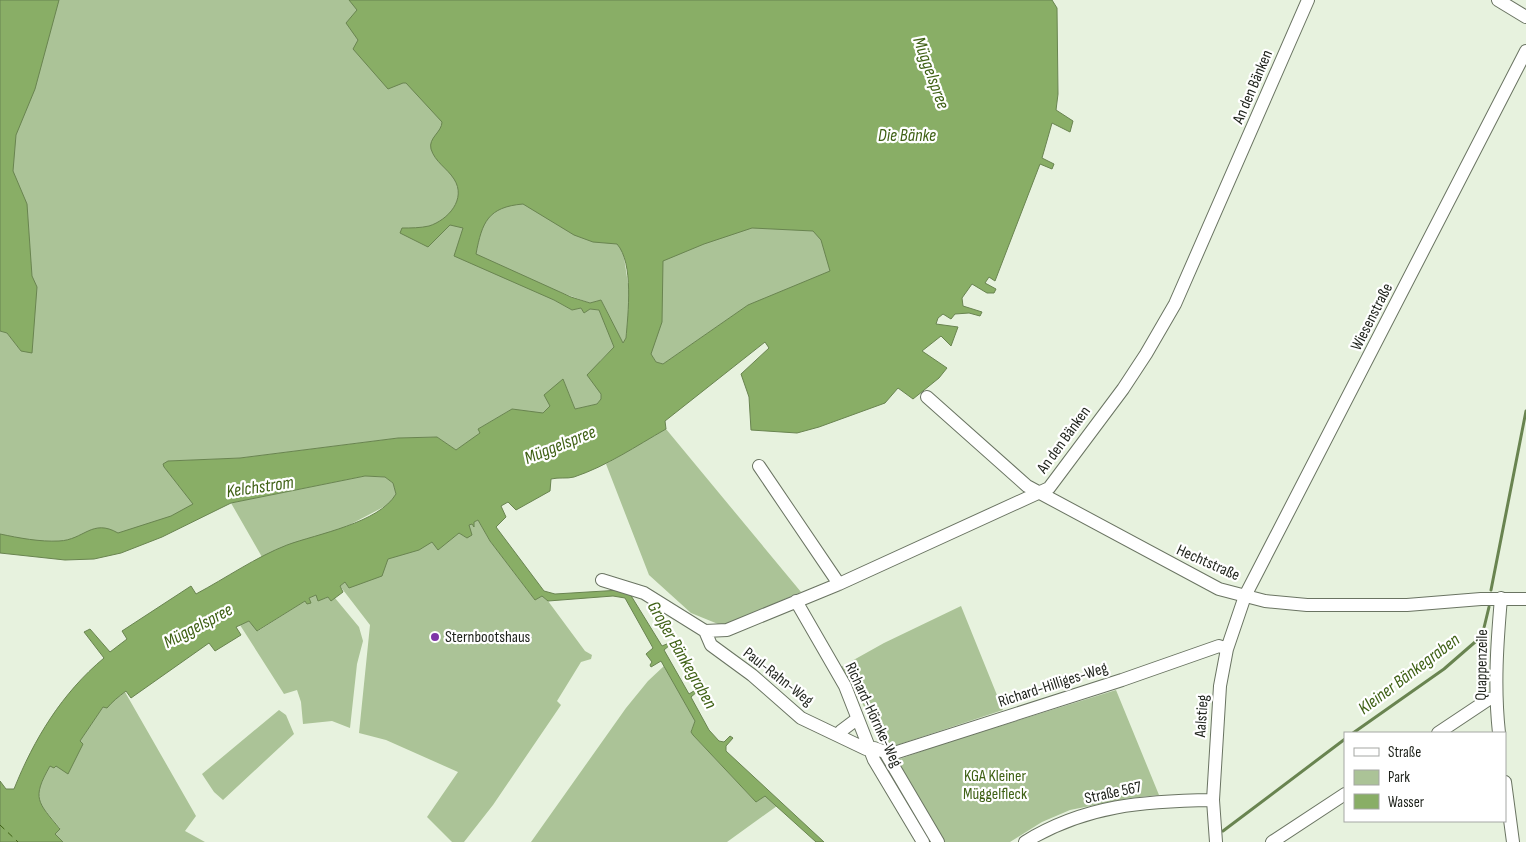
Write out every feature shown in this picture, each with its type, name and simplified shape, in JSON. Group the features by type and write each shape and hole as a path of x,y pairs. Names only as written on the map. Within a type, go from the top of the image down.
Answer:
{"street":[{"name":"An den Bänken","path":"705,631 736,627 839,584 1049,488 1146,354 1175,304 1308,0"},
{"path":"1498,0 1526,17"},
{"name":"Wiesenstraße","path":"1245,596 1526,51"},
{"name":"Hechtstraße","path":"927,397 1027,486 1188,574 1219,588 1279,603 1343,606 1501,598 1526,599"},
{"path":"759,466 839,584"},
{"path":"602,580 644,593 705,631"},
{"name":"Aalstieg","path":"1216,842 1213,800 1220,686 1226,648 1245,596"},
{"name":"Quappenzeile","path":"1499,732 1496,698 1496,654 1501,598"},
{"name":"Richard-Hörnke-Weg","path":"796,602 845,686 869,749 922,842"},
{"name":"Paul-Rahn-Weg","path":"705,631 711,646 752,675 802,718 869,749 881,750 888,755"},
{"name":"Richard-Hilliges-Weg","path":"888,755 1122,680 1219,646 1226,648"},
{"path":"1440,732 1489,699 1496,698"},
{"path":"839,736 842,731 857,719"},
{"name":"Richard-Hörnke-Weg","path":"888,755 938,842"},
{"path":"1506,790 1513,842"},
{"path":"1272,842 1344,795"},
{"name":"Straße 567","path":"1025,842 1065,820 1122,805 1161,800 1213,800"}],"green space":[{"path":"36,0 441,0 726,115 854,264 748,305 663,364 656,362 651,354 623,251 630,297 626,338 623,343 601,300 590,303 554,290 554,300 572,310 581,308 584,313 590,309 599,310 613,343 614,347 600,361 601,399 597,404 575,409 563,379 550,406 543,414 512,409 478,429 481,433 456,450 437,437 398,438 240,458 168,461 164,467 196,507 96,555 0,544 0,331 7,333 21,351 0,92"},
{"path":"666,429 801,592 723,626 691,613 649,575 606,464"},
{"path":"365,476 385,477 393,483 396,494 391,503 338,531 287,545 262,557 231,503"},
{"path":"478,520 490,541 535,600 542,596 548,601 585,651 592,655 591,659 581,662 557,701 561,705 493,805 464,842 452,842 427,817 458,772 386,740 359,733 370,625 340,586 345,582 349,588 388,559 432,542 438,549 459,533 467,538 469,525 472,523 473,526 474,522"},
{"path":"316,595 324,599 328,597 331,601 335,598 359,627 363,641 357,664 350,728 332,721 303,724 301,702 297,690 284,694 240,625 249,621 258,631 305,601 311,603 309,598"},
{"name":"KGA Kleiner Müggelfleck","path":"961,606 1003,710 888,748 841,667 884,643"},
{"path":"664,666 695,721 691,731 693,735 756,802 765,796 777,806 727,842 531,842 626,708 648,681"},
{"name":"KGA Kleiner Müggelfleck","path":"1116,690 1159,795 1130,798 1070,810 1042,822 1010,842 942,842 894,761 942,744"},
{"path":"125,692 196,816 185,831 205,842 63,842 55,834 60,828 46,812 40,800 40,786 44,777 50,766 72,755 83,744 80,741 103,707"},
{"path":"279,710 286,715 294,734 223,800 214,792 202,774"}],"water":[{"path":"0,0 59,0 35,89 16,135 13,171 27,204 32,276 37,287 32,353 21,351 7,333 0,331"},
{"name":"Die Bänke","path":"349,0 1052,0 1057,8 1058,94 1056,110 1073,121 1070,132 1052,123 1042,158 1054,164 1052,169 1040,164 995,281 989,277 985,283 996,289 994,293 987,293 972,284 962,298 963,306 982,312 980,316 969,313 955,314 951,319 943,314 938,318 936,324 958,327 951,346 941,336 922,351 947,368 939,378 913,399 898,388 885,403 819,427 797,433 751,430 749,397 741,374 769,348 765,342 665,421 666,429 598,467 571,478 551,479 550,491 516,510 508,502 501,506 506,517 496,527 544,591 555,594 621,590 630,594 662,646 669,643 670,645 664,650 689,694 697,689 698,691 691,697 709,730 719,741 724,742 730,736 733,738 726,746 726,751 824,842 816,842 765,796 756,802 693,735 691,732 695,721 661,661 651,667 652,662 646,654 653,648 625,598 613,596 548,601 542,596 535,600 490,541 478,520 474,522 474,527 472,524 469,525 472,535 467,538 459,533 438,550 432,542 419,550 388,559 382,576 349,588 345,582 340,586 343,592 331,601 328,597 318,601 316,595 309,598 311,603 307,604 305,601 257,631 249,621 236,627 241,635 215,651 209,643 131,698 126,691 107,708 103,707 80,741 83,744 68,774 56,766 54,768 50,766 40,786 39,793 42,806 60,829 55,834 63,842 0,842 0,781 6,789 14,789 31,752 51,718 75,686 104,658 84,632 90,629 110,652 127,639 122,631 191,586 196,594 275,550 362,520 388,504 396,494 393,483 385,477 365,476 231,503 162,537 121,553 94,559 65,560 0,553 0,534 37,540 59,541 68,540 88,531 101,528 118,533 171,516 193,504 164,467 163,464 168,461 240,458 398,438 437,437 456,450 480,433 478,429 512,409 543,413 550,406 544,395 563,379 575,409 597,404 601,399 601,394 587,375 614,347 599,310 590,309 584,313 581,308 572,310 554,300 454,256 463,228 450,225 428,247 400,233 402,228 429,226 443,219 449,214 457,201 457,187 454,179 435,158 431,149 431,142 440,129 442,122 406,83 388,89 353,49 358,40 346,23 357,10","holes":["523,204 574,235 593,242 617,244 626,263 629,289 626,338 623,343 601,300 590,303 571,297 476,254 481,233 489,218 502,209","752,228 813,231 821,240 830,271 748,305 663,364 656,362 651,354 662,322 663,261 704,244"]}],"waterway":[{"name":"Kleiner Bänkegraben","path":"1491,590 1526,411"},
{"name":"Kleiner Bänkegraben","path":"1354,732 1444,669 1482,636 1489,607"},
{"name":"Kleiner Bänkegraben","path":"1223,831 1344,740"}],"ferry route":[{"path":"0,825 18,842"}],"place":[{"name":"Sternbootshaus","path":"435,637"}],"water label":[{"name":"Müggelspree","path":"931,73"},
{"name":"Müggelspree","path":"560,445"},
{"name":"Kelchstrom","path":"260,487"},
{"name":"Müggelspree","path":"198,626"},
{"name":"Großer Bänkegraben","path":"682,655"}]}
